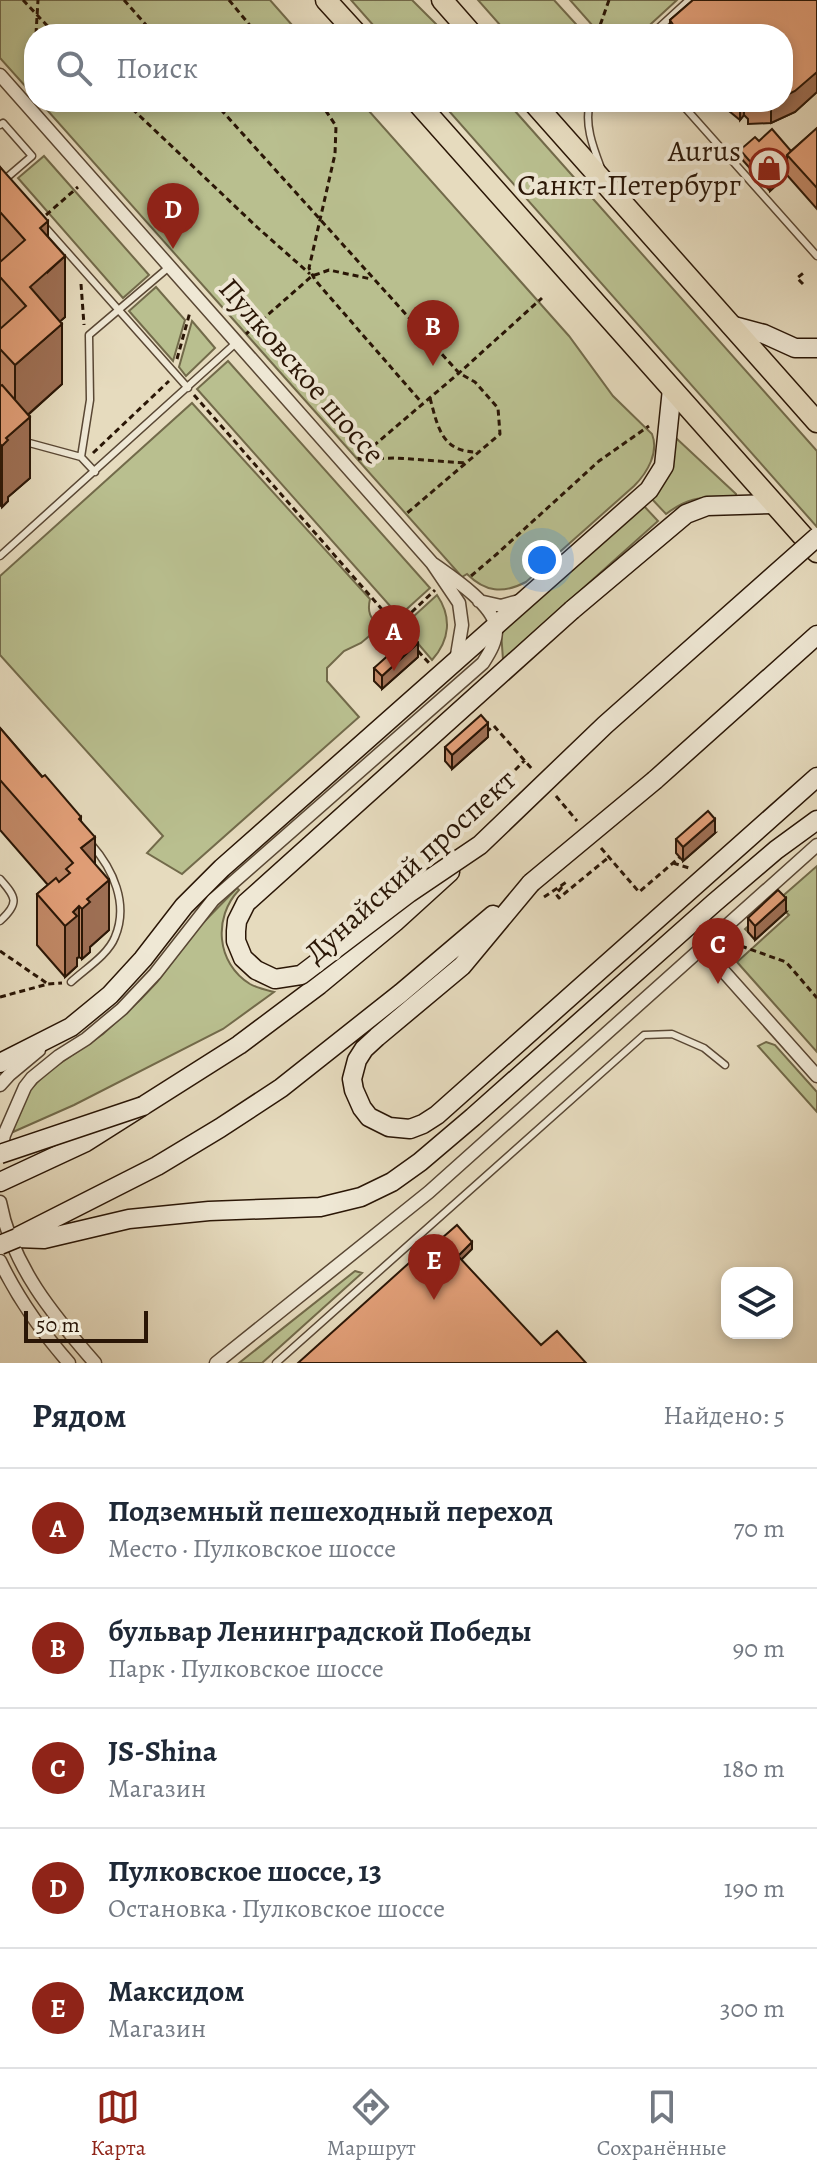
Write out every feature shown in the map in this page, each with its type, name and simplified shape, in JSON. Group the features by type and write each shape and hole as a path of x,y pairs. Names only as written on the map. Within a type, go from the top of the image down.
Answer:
{"main road":[{"path":"326,0 348,24"},
{"path":"442,0 463,24"},
{"path":"426,112 817,552"},
{"path":"542,112 817,422"},
{"path":"730,325 764,334 795,348 817,348"},
{"path":"0,1063 71,1027 110,995 204,885 649,490 664,466 672,389"},
{"path":"480,845 409,893 301,975 275,979 248,964 238,949 237,921 256,892 572,610 686,514 707,506 774,504"},
{"name":"Дунайский проспект","path":"0,1182 86,1142 239,1045 319,985 395,922 605,725 817,537"},
{"path":"8,1241 157,1166 281,1088 401,993 655,780 817,635"},
{"path":"531,883 462,966 360,1054 352,1079 357,1099 369,1117 389,1127 410,1129 437,1115 696,878 817,777"},
{"path":"8,1241 44,1239 142,1217 320,1207 361,1197 392,1182 473,1117 776,850 817,820"},
{"path":"0,1154 143,1106"}],"street":[{"name":"Пулковское шоссе","path":"0,75 24,102"},
{"name":"Пулковское шоссе","path":"33,112 432,563 459,603 462,625 455,664"},
{"name":"Пулковское шоссе","path":"432,563 461,583 479,601 489,612 496,628"},
{"path":"479,601 501,606 531,594"},
{"path":"0,1154 4,1135 32,1078 122,1009 155,974 213,900 483,663 492,649 496,628"},
{"path":"216,1363 429,1192 817,845"},
{"path":"701,946 817,1076"},
{"path":"0,1085 24,1062 71,1027"},
{"path":"0,1202 12,1245 25,1271 57,1319 95,1363"},
{"path":"0,1261 13,1289 69,1363"}],"lane":[{"path":"663,24 689,0"},
{"path":"588,112 595,152 608,186"},
{"path":"689,112 817,256"},
{"path":"0,125 3,123 32,156 2,178 13,190"},
{"path":"40,221 188,388"},
{"path":"83,459 90,400 89,335 170,266"},
{"path":"0,556 237,342"},
{"path":"13,439 83,459 95,472"},
{"path":"71,982 106,951 115,937 119,912 118,889 111,872 102,856 81,833"},
{"path":"0,879 11,891 14,900 12,911 0,921"},
{"path":"276,1363 644,1035 672,1034 704,1048 725,1065"}],"path":[{"path":"23,0 45,24"},
{"path":"37,24 38,0"},
{"path":"124,0 145,24"},
{"path":"229,0 249,24"},
{"path":"601,24 609,0"},
{"path":"136,112 312,276 422,403"},
{"path":"223,112 459,373 475,382 498,408 500,434 406,514"},
{"path":"312,276 309,268 335,154 336,126 327,112"},
{"path":"40,221 78,187"},
{"path":"81,267 82,311 89,335"},
{"path":"237,342 312,276 329,270 372,279"},
{"path":"803,284 797,278 806,271"},
{"path":"466,463 396,458 358,459 542,298"},
{"path":"83,459 170,380 190,312"},
{"path":"188,388 411,642"},
{"path":"430,398 438,428 450,446 466,452 479,452"},
{"path":"466,579 599,461 649,426"},
{"path":"397,626 437,588"},
{"path":"415,653 418,650 431,666"},
{"path":"485,733 494,726 534,771"},
{"path":"494,800 480,813 476,809 525,760"},
{"path":"553,792 581,825"},
{"path":"599,846 639,892 680,857"},
{"path":"536,902 568,881 556,894 559,898 609,857"},
{"path":"673,863 696,878"},
{"path":"741,946 786,962 817,998"},
{"path":"0,951 48,984"},
{"path":"0,997 48,984 71,982"}],"green space":[{"path":"0,0 270,0 291,24 24,24 24,85 0,58"},
{"path":"351,0 412,0 436,24 372,24"},
{"path":"478,0 554,0 576,24 499,24"},
{"path":"570,0 677,0 651,24 591,24"},
{"path":"49,112 370,112 569,336 613,396 652,434 654,448 648,468 634,486 526,582 495,589 481,585 467,574 462,577"},
{"path":"450,112 516,112 817,451 817,527"},
{"path":"44,156 149,275 123,298 18,178"},
{"path":"156,287 185,320 173,361 129,311"},
{"path":"192,321 215,348 186,376 179,367"},
{"path":"228,361 430,588 399,616 197,389"},
{"path":"192,403 370,599 370,614 380,627 361,643 344,651 327,668 327,681 359,717 182,874 147,853 163,836 0,655 0,576"},
{"path":"676,438 736,497 692,500 666,514 651,498"},
{"path":"643,505 658,521 503,660 501,631"},
{"path":"437,595 445,612 447,628 432,660 403,626"},
{"path":"817,866 817,1052 737,962 789,915 778,904 747,931 745,929"},
{"path":"237,888 239,890 225,913 222,926 225,952 239,975 253,985 274,992 223,1029 74,1105 13,1132 15,1119 29,1091 46,1073 103,1034 141,999 198,928"},
{"path":"766,1042 775,1045 817,1092 817,1112 758,1046"},
{"path":"355,1271 362,1273 262,1363 239,1363"}],"building":[{"path":"693,0 817,0 817,72 793,92 793,24 673,24 670,20"},
{"path":"817,128 817,188 787,155"},
{"name":"Aurus Санкт-Петербург","path":"772,129 791,151 782,166 785,170 770,184 740,150 755,137 759,141"},
{"path":"0,167 48,221 40,228 65,256 30,287 62,324 15,365 0,349 0,329 26,306 0,277 0,262 25,240 0,212"},
{"path":"0,386 30,417 6,438 8,440 2,446"},
{"path":"411,635 418,643 382,676 374,668"},
{"path":"481,715 488,723 452,755 445,747"},
{"path":"0,728 42,777 45,775 95,837 81,848 109,880 87,899 90,902 73,912 77,916 65,926 37,894 56,878 59,882 70,873 66,869 73,863 0,780"},
{"path":"708,811 715,819 683,847 676,839"},
{"path":"778,890 786,898 755,926 748,918"},
{"path":"457,1225 472,1242 458,1256 541,1345 557,1331 586,1363 298,1363 439,1236 442,1238"}],"place":[{"name":"Aurus Санкт-Петербург","path":"769,168"},
{"name":"Пулковское шоссе, 13","path":"173,249"},
{"name":"бульвар Ленинградской Победы","path":"433,366"},
{"name":"Подземный пешеходный переход","path":"394,671"},
{"name":"JS-Shina","path":"718,984"},
{"name":"Максидом","path":"434,1300"}]}
